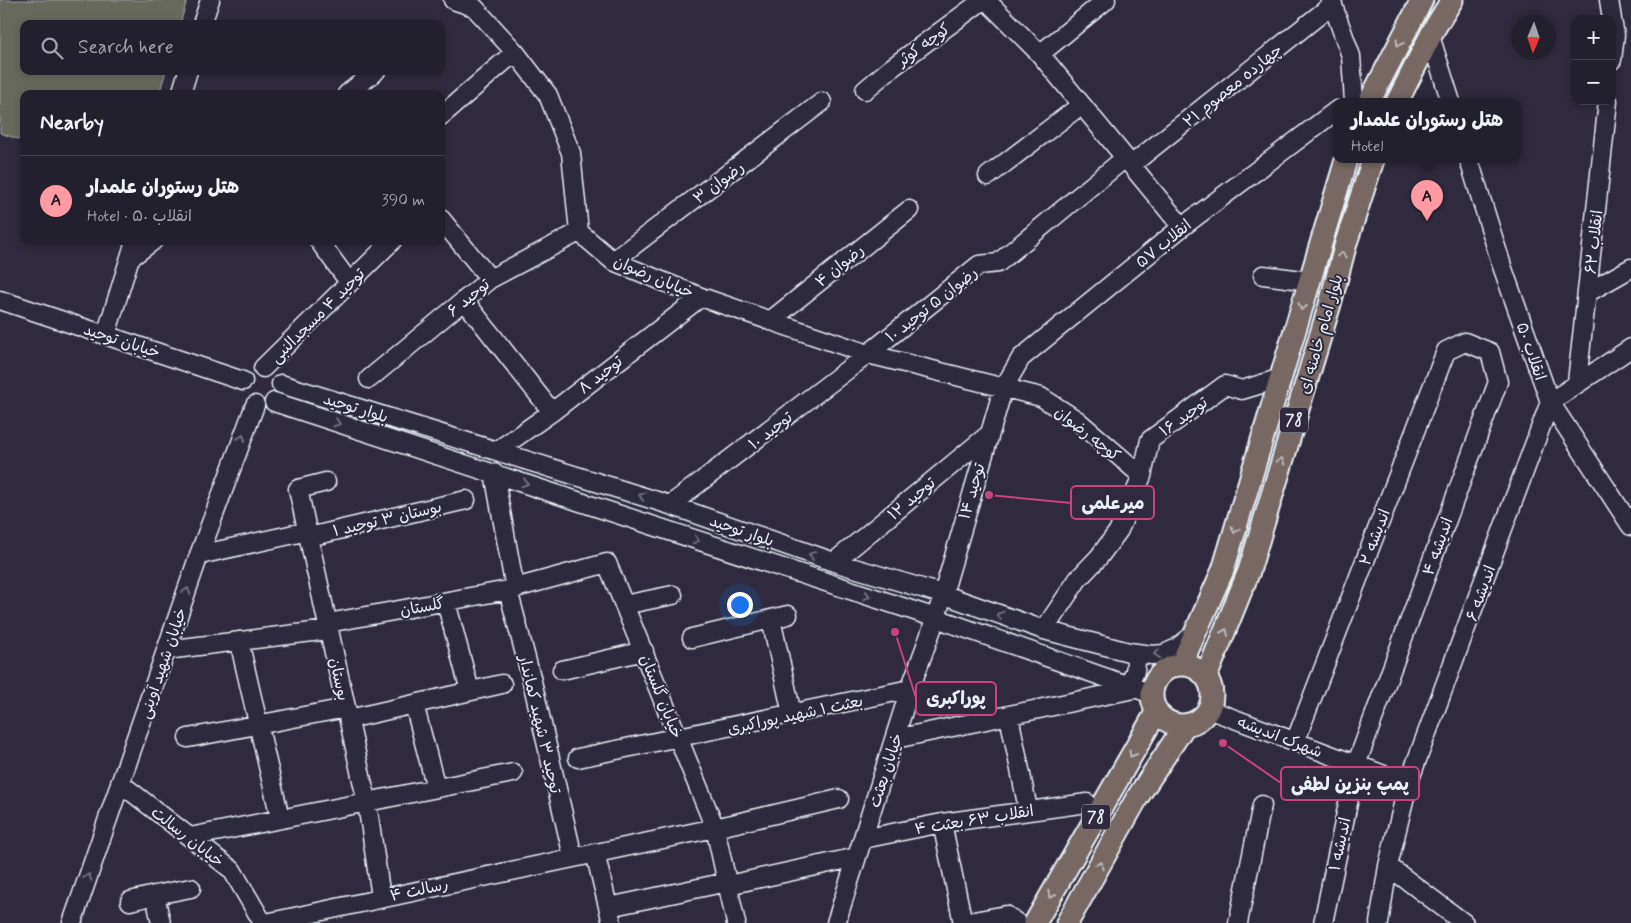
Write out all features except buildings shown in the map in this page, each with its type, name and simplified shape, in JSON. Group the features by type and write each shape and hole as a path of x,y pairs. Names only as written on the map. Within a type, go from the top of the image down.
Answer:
{"main road":[{"path":"1358,98 1422,0"},
{"path":"1399,98 1430,36 1452,0"},
{"name":"بلوار امام خامنه ای","path":"1181,665 1223,570 1344,163"},
{"name":"بلوار امام خامنه ای","path":"1206,677 1249,571 1330,304 1346,243 1372,163"},
{"path":"1274,400 1278,412 1285,414 1299,404"},
{"path":"1244,499 1254,487 1262,490 1268,504"},
{"path":"1181,665 1195,668 1206,677 1212,690 1208,709"},
{"name":"78","path":"1036,923 1142,695 1166,669 1181,665"},
{"path":"1142,695 1169,722 1185,725"},
{"name":"78","path":"1067,923 1137,798 1185,725 1196,722 1208,709"}],"street":[{"path":"203,20 210,0"},
{"path":"985,0 1040,54 1182,227"},
{"name":"کوچه کوثر","path":"865,90 890,69 985,0"},
{"path":"1040,54 1106,0"},
{"path":"1609,0 1611,15"},
{"path":"458,1 474,7 515,52 548,95 571,152 579,232"},
{"path":"1332,2 1351,56 1356,98"},
{"name":"چهارده معصوم ۲۱","path":"998,263 1332,2"},
{"path":"1430,36 1450,98"},
{"path":"445,113 515,52"},
{"path":"182,90 187,75"},
{"path":"353,90 371,75"},
{"name":"رضوان ۳","path":"614,262 822,102"},
{"path":"988,176 1081,105"},
{"name":"انقلاب ۶۲","path":"1577,382 1608,105"},
{"name":"انقلاب ۵۷","path":"1002,389 1021,358 1182,227 1333,113"},
{"name":"انقلاب ۵۰","path":"1470,163 1502,266 1550,402 1631,526"},
{"name":"رضوان ۴","path":"770,321 909,210"},
{"path":"445,225 490,279"},
{"name":"خیابان رضوان","path":"579,232 614,262 701,296 868,354 1002,389"},
{"name":"توحید ۶","path":"369,379 490,279 579,232"},
{"path":"106,335 134,245"},
{"path":"130,258 148,245"},
{"path":"321,245 350,282"},
{"name":"توحید ۴ مسجدالنبی","path":"263,368 388,245"},
{"name":"رضوان ۵ توحید ۱۰","path":"868,354 979,264 998,263"},
{"path":"1587,293 1631,268"},
{"path":"1263,275 1310,281"},
{"name":"توحید ۸","path":"498,450 552,412 701,296"},
{"name":"خیابان توحید","path":"0,300 244,381"},
{"path":"464,300 552,412"},
{"name":"اندیشه ۲","path":"1295,742 1446,351 1465,342"},
{"name":"اندیشه ۴","path":"1356,765 1498,382 1490,352 1465,342"},
{"path":"1550,402 1577,382 1631,348"},
{"name":"توحید ۱۰","path":"670,505 868,354"},
{"path":"263,368 275,373 281,384 280,394 274,402 265,406 255,405 247,399 243,390 244,381 251,371 263,368"},
{"name":"توحید ۱۶","path":"1044,630 1078,579 1099,557 1119,530 1142,476 1150,440 1225,384 1242,390 1281,378"},
{"name":"بلوار توحید","path":"281,384 670,505 834,562 942,594 1044,630 1135,653 1164,654 1178,648 1198,630"},
{"name":"توحید ۱۴","path":"936,618 1002,389"},
{"name":"کوچه رضوان","path":"1002,389 1041,397 1077,420 1142,476"},
{"path":"308,413 310,400 317,395"},
{"name":"بلوار توحید","path":"274,402 936,618 1142,695"},
{"name":"اندیشه ۶","path":"1379,923 1388,866 1408,784 1550,402"},
{"name":"خیابان شهید آوینی","path":"72,923 199,555 255,405"},
{"name":"توحید ۱۲","path":"834,562 988,435"},
{"name":"توحید ۳ شهید کماندار","path":"494,473 512,590 573,857"},
{"name":"بوستان","path":"326,482 298,489 367,803 382,897"},
{"name":"بوستان ۳ توحید ۱","path":"199,555 466,500"},
{"name":"خیابان گلستان","path":"512,590 607,563 715,828 736,923"},
{"name":"گلستان","path":"166,650 328,627 512,590"},
{"path":"624,605 673,595"},
{"path":"446,602 470,691"},
{"path":"692,638 788,615"},
{"name":"خیابان بعثت","path":"836,923 910,689 936,618"},
{"path":"770,619 792,714"},
{"path":"239,641 280,818"},
{"path":"562,670 644,651"},
{"path":"895,739 1009,716 1142,695 1136,670 1135,653"},
{"path":"188,738 257,725 381,711 502,684"},
{"name":"بعثت ۱ شهید پوراکبری","path":"578,758 679,739 910,689"},
{"path":"414,704 436,788"},
{"name":"شهرک اندیشه","path":"1208,709 1408,784"},
{"path":"1009,716 1028,809"},
{"name":"اندیشه ۱","path":"1323,923 1356,765"},
{"path":"190,837 514,773"},
{"name":"خیابان رسالت","path":"120,783 232,870 264,923"},
{"name":"رسالت ۴","path":"264,923 715,828 839,799"},
{"name":"انقلاب ۶۳ بعثت ۴","path":"863,839 942,823 1028,809 1087,802"},
{"path":"1238,923 1262,804"},
{"path":"942,823 963,923 1006,915 1017,923"},
{"path":"595,853 610,915 727,883 857,857"},
{"path":"1388,866 1464,923"},
{"path":"130,900 191,888"},
{"path":"156,895 161,923"}],"green space":[{"path":"0,0 187,0 181,20 20,20 20,75 165,75 160,90 20,90 20,140 0,133"}],"place":[{"name":"هتل رستوران علمدار","path":"1427,221"},
{"name":"میرعلمی","path":"989,495"},
{"name":"پوراکبری","path":"895,632"},
{"name":"پمپ بنزین لطفی","path":"1223,743"}]}
